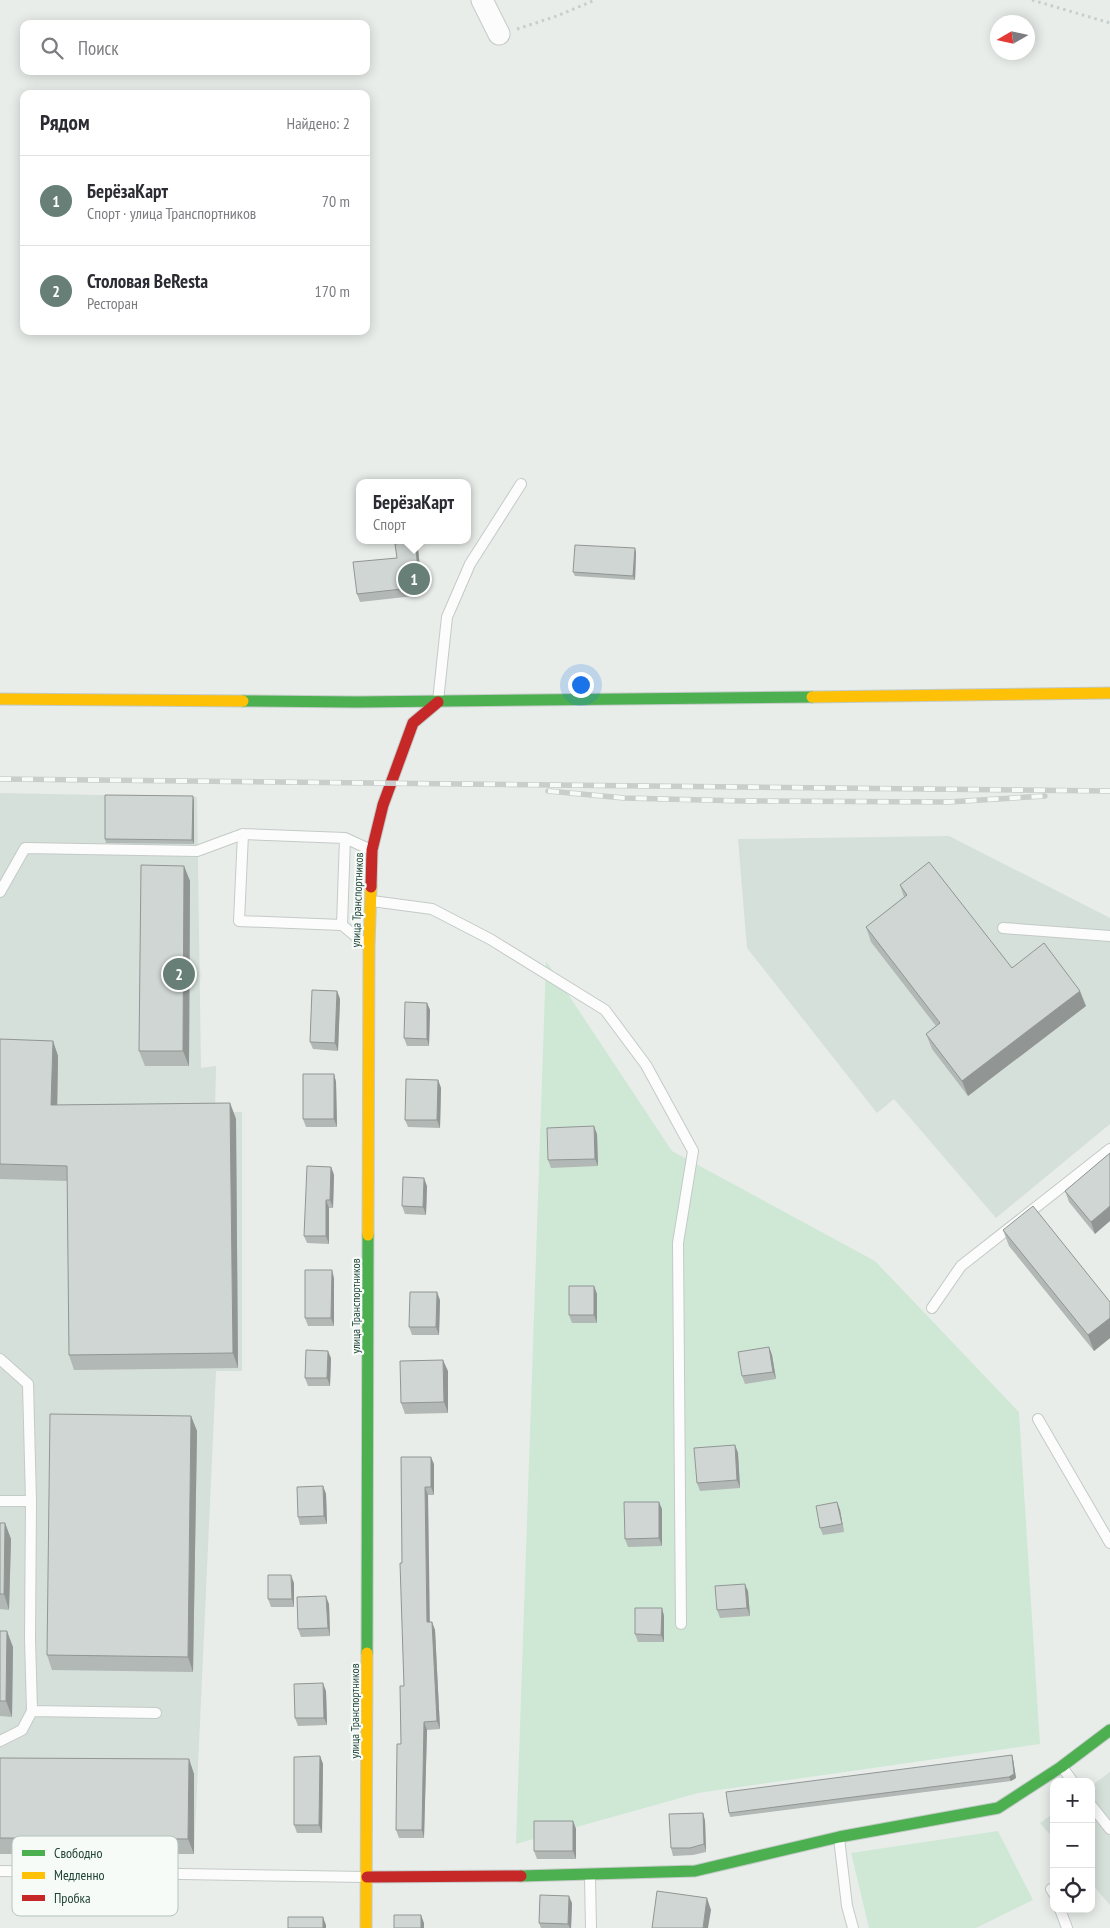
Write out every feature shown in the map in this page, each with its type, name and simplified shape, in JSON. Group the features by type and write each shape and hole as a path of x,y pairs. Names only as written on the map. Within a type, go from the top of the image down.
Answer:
{"street":[{"path":"482,0 499,34"},
{"path":"0,699 438,702 1110,693"},
{"name":"улица Транспортников","path":"366,1928 368,1877 369,947 372,850 383,805 413,724 438,702"},
{"path":"368,1877 695,1871 839,1837 998,1808 1061,1766 1110,1730"}],"lane":[{"path":"438,702 447,617 470,564 521,484"},
{"path":"0,892 25,848 198,851 243,834 345,838 372,850"},
{"path":"243,834 239,921 342,925 369,947"},
{"path":"342,925 345,838"},
{"path":"370,901 432,909 490,939 605,1010 646,1065 693,1152 678,1243 681,1624"},
{"path":"1003,928 1110,936"},
{"path":"932,1308 961,1266 1110,1149"},
{"path":"0,1359 28,1384 31,1501 30,1639 32,1711 22,1730 0,1741"},
{"path":"1038,1419 1110,1543"},
{"path":"0,1501 31,1501"},
{"path":"32,1711 156,1713"},
{"path":"1061,1766 1070,1778"},
{"path":"1095,1810 1110,1829"},
{"path":"839,1837 847,1906 853,1928"},
{"path":"178,1874 368,1877"},
{"path":"590,1874 591,1928"},
{"path":"1061,1913 1067,1928"}],"path":[{"path":"499,34 557,16 595,0"},
{"path":"1032,0 1110,23"}],"shaded area":[{"path":"0,793 197,797 201,1068 216,1066 215,1112 242,1112 242,1371 216,1371 194,1854 178,1854 178,1836 12,1836 12,1854 0,1854"},
{"path":"949,836 1110,918 1110,1124 996,1218 894,1099 877,1113 747,948 738,839"},
{"path":"1110,1772 1110,1905 1095,1888 1095,1783"},
{"path":"1050,1816 1050,1834 1040,1823"}],"green space":[{"path":"546,961 672,1151 875,1261 1019,1412 1040,1744 698,1793 516,1844"},
{"path":"998,1831 1033,1900 976,1928 869,1928 851,1853"}],"building":[{"path":"395,544 415,544 420,587 357,594 353,562 397,558"},
{"path":"575,545 635,548 633,576 573,572"},
{"path":"105,795 193,796 192,840 105,839"},
{"path":"929,862 1012,968 1044,943 1080,991 962,1081 926,1034 940,1023 866,927 907,895 900,885"},
{"path":"141,865 184,866 183,1051 139,1051"},
{"path":"312,990 337,991 335,1043 310,1042"},
{"path":"405,1002 427,1003 427,1039 404,1038"},
{"path":"0,1039 53,1041 51,1105 230,1103 233,1353 69,1355 67,1166 0,1164"},
{"path":"303,1074 334,1074 334,1119 303,1119"},
{"path":"406,1079 438,1080 437,1120 405,1120"},
{"path":"594,1126 595,1159 548,1160 547,1128"},
{"path":"1110,1153 1110,1206 1091,1222 1065,1191"},
{"path":"307,1166 331,1167 330,1200 326,1200 326,1236 304,1236"},
{"path":"403,1177 424,1178 423,1207 402,1206"},
{"path":"1033,1206 1110,1302 1110,1318 1088,1335 1003,1230"},
{"path":"305,1270 332,1270 331,1318 305,1318"},
{"path":"569,1286 594,1286 594,1315 569,1315"},
{"path":"410,1292 437,1292 436,1327 409,1327"},
{"path":"769,1347 773,1372 742,1376 738,1352"},
{"path":"306,1350 328,1351 327,1378 305,1378"},
{"path":"443,1360 444,1402 401,1403 400,1361"},
{"path":"50,1414 191,1416 188,1657 47,1655"},
{"path":"735,1445 737,1480 697,1483 694,1448"},
{"path":"401,1457 431,1457 431,1487 425,1487 427,1622 432,1622 437,1721 424,1722 422,1830 396,1830 397,1744 401,1744 400,1686 404,1686 400,1563 402,1563"},
{"path":"323,1486 324,1516 298,1517 297,1487"},
{"path":"624,1502 659,1502 659,1538 625,1539"},
{"path":"837,1502 842,1524 820,1528 816,1506"},
{"path":"0,1523 5,1523 4,1594 0,1594"},
{"path":"268,1575 291,1575 292,1599 268,1599"},
{"path":"745,1584 747,1608 717,1610 715,1586"},
{"path":"326,1596 328,1628 298,1629 297,1597"},
{"path":"635,1608 662,1608 661,1635 635,1634"},
{"path":"0,1631 7,1631 6,1701 0,1701"},
{"path":"323,1683 324,1718 295,1718 294,1684"},
{"path":"1012,1755 1014,1774 1009,1777 729,1813 726,1792"},
{"path":"320,1756 319,1825 294,1825 294,1757"},
{"path":"0,1758 189,1759 188,1839 178,1839 178,1836 12,1836 12,1838 0,1838"},
{"path":"703,1813 704,1844 690,1848 671,1848 669,1814"},
{"path":"534,1821 573,1821 573,1851 534,1851"},
{"path":"657,1891 707,1898 703,1928 652,1928"},
{"path":"540,1895 569,1896 568,1924 539,1923"},
{"path":"394,1915 421,1915 421,1928 394,1928"},
{"path":"288,1917 323,1917 323,1928 288,1928"}],"railway":[{"path":"0,779 1110,791"},
{"path":"548,791 624,798 743,801 948,802 1045,796"}],"traffic: fast":[{"path":"243,701 357,702 812,697"},
{"path":"367,1653 368,1235"},
{"path":"521,1876 695,1871 839,1837 998,1808 1061,1767 1110,1730"}],"traffic: slow":[{"path":"812,697 1110,693"},
{"path":"0,699 243,701"},
{"path":"368,1235 371,887"},
{"path":"366,1928 367,1653"}],"traffic: jam":[{"path":"371,887 372,850 383,805 413,723 438,702"},
{"path":"367,1877 521,1876"}],"place":[{"name":"БерёзаКарт","path":"414,579"},
{"name":"Столовая BeResta","path":"179,974"}]}
